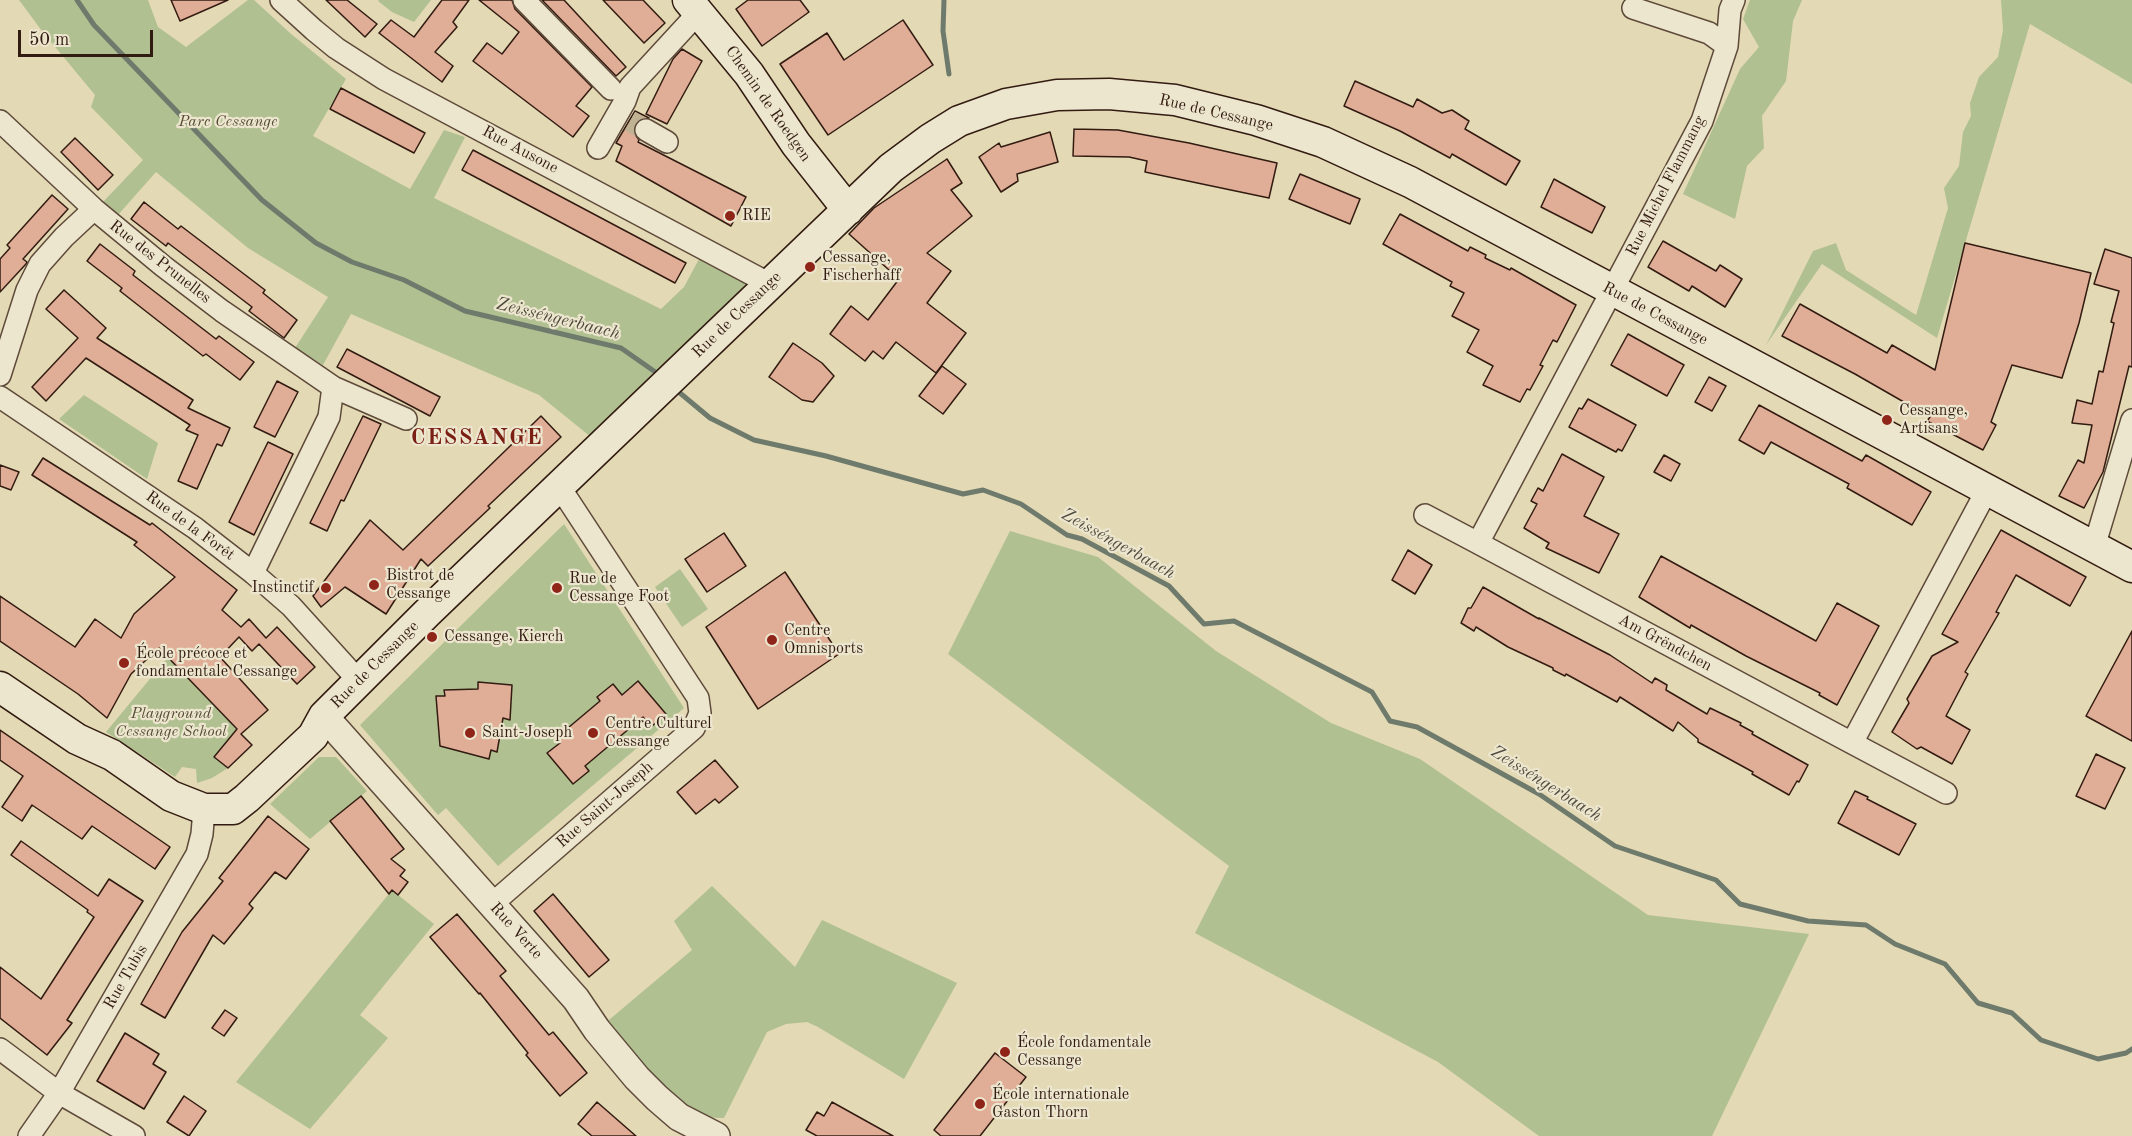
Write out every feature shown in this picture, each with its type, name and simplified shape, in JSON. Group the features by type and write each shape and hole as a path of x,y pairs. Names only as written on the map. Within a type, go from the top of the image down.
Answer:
{"main road":[{"name":"Chemin de Roedgen","path":"693,6 749,74 796,144 848,210"},
{"name":"Rue de Cessange","path":"204,809 250,770 299,722 324,716 358,680 891,168 959,121 1006,104 1057,96 1109,94 1175,100 1256,120 1323,142 1398,176 2132,567"},
{"path":"0,687 77,740 112,754 171,796 204,809"}],"street":[{"name":"Rue Ausone","path":"281,0 336,48 384,79 770,284"},
{"path":"524,0 610,89"},
{"name":"Rue Michel Flammang","path":"1612,291 1702,121 1727,46 1730,10 1734,0"},
{"path":"631,122 630,87 693,6"},
{"path":"1634,8 1709,33 1727,46"},
{"name":"Rue des Prunelles","path":"0,121 94,209 222,311 333,387 406,419"},
{"path":"631,122 668,142"},
{"path":"598,148 631,122"},
{"path":"0,375 27,291 40,264 94,209"},
{"path":"1478,543 1612,291"},
{"path":"253,573 329,417 333,387"},
{"name":"Rue de la Forêt","path":"0,397 186,521 253,573 291,606 358,680"},
{"path":"2094,547 2132,420"},
{"name":"Rue Saint-Joseph","path":"492,904 694,728 700,713 698,698 559,486"},
{"path":"1852,743 1987,489"},
{"name":"Am Grëndchen","path":"1425,515 1946,793"},
{"name":"Rue Verte","path":"324,716 576,999 597,1030 644,1085 679,1116 716,1136"},
{"name":"Rue Tubis","path":"29,1136 59,1093 197,854 202,834 204,809"},
{"path":"0,1049 59,1093 134,1136"}],"green space":[{"name":"Parc Cessange","path":"19,0 148,0 158,27 186,47 248,0 254,0 346,79 313,136 410,189 444,130 465,137 434,198 661,309 684,287 705,248 770,284 591,437 539,395 351,314 323,365 295,348 328,297 248,248 156,172 117,216 103,202 143,160 91,107 95,95"},
{"path":"379,0 431,0 414,22 392,12"},
{"path":"1750,0 1802,0 1793,21 1786,81 1762,116 1764,148 1747,166 1735,219 1683,194 1740,69 1759,47 1743,19"},
{"path":"2001,0 2132,0 2132,84 2030,24 1937,338 1822,264 1766,345 1813,251 1836,243 1846,270 1916,315 1948,208 1944,188 1959,166 1963,132 1971,116 1970,103 1979,77 1998,57 2003,30"},
{"path":"84,395 158,443 147,479 59,419"},
{"path":"564,524 684,708 498,866 446,808 438,815 360,725"},
{"path":"1010,531 1098,557 1216,651 1331,723 1420,759 1648,915 1809,934 1712,1136 1539,1136 1438,1062 1195,933 1229,866 948,654"},
{"path":"680,569 708,609 682,627 655,587"},
{"name":"Playground Cessange School","path":"168,657 241,734 228,740 214,757 228,768 212,778 197,783 196,769 182,767 175,777 106,732"},
{"path":"319,757 336,757 367,791 310,839 270,804"},
{"path":"712,886 795,967 822,920 957,983 904,1079 818,1027 807,1022 786,1024 767,1032 724,1118 679,1117 597,1030 692,950 674,921"},
{"path":"392,890 434,924 360,1015 388,1038 310,1129 236,1082"}],"building":[{"path":"171,0 228,0 180,21"},
{"path":"326,0 347,0 377,24 365,37"},
{"path":"442,0 469,0 453,22 457,27 435,52 453,66 442,82 379,33 391,20 414,37"},
{"path":"479,0 512,0 515,9 592,87 576,106 589,116 573,137 473,61 487,43 502,54 519,32"},
{"path":"542,0 564,0 626,67 616,76"},
{"path":"603,0 643,0 665,23 644,43"},
{"path":"748,0 800,0 809,12 762,46 736,9"},
{"path":"903,20 933,65 828,135 780,64 827,33 844,60"},
{"path":"682,49 702,61 667,124 646,114 673,59"},
{"path":"1355,81 1413,107 1417,99 1442,113 1452,110 1469,121 1465,129 1520,161 1506,185 1452,154 1450,158 1400,131 1344,106"},
{"path":"341,88 425,133 414,153 330,109"},
{"path":"635,111 649,118 640,119 635,124 633,131 638,142 746,197 731,226 616,161 622,146 616,143"},
{"path":"1074,129 1118,130 1277,163 1269,198 1145,172 1147,161 1129,157 1073,156"},
{"path":"1050,132 1058,162 1017,174 1018,181 1001,192 979,157 999,143 1001,147"},
{"path":"75,138 113,175 98,190 61,152"},
{"path":"473,150 686,263 675,283 462,170"},
{"path":"947,159 962,183 951,190 972,216 927,253 951,271 927,303 966,333 936,373 896,342 883,359 873,351 865,361 830,334 851,306 868,320 899,279 849,234 874,208"},
{"path":"1300,174 1360,199 1350,224 1289,199"},
{"path":"1554,179 1605,207 1592,233 1541,207"},
{"path":"52,195 68,209 23,259 27,262 26,264 0,292 0,259 10,248 7,245"},
{"path":"144,202 178,229 181,226 265,290 263,293 297,320 284,338 249,311 252,307 168,243 166,246 131,219"},
{"path":"1400,214 1468,251 1470,247 1486,255 1485,258 1510,270 1511,268 1576,305 1557,342 1553,340 1530,390 1527,389 1520,402 1483,385 1493,366 1467,352 1479,330 1452,316 1464,293 1450,286 1452,282 1383,244"},
{"path":"1663,241 1716,271 1720,265 1742,279 1725,307 1692,286 1689,291 1648,267"},
{"path":"1965,243 2091,273 2062,378 2012,365 1991,422 1996,425 1983,450 1927,421 1930,417 1855,374 1782,336 1800,304 1887,353 1892,345 1935,370"},
{"path":"100,244 135,271 133,275 216,339 219,336 254,362 240,380 206,354 203,356 120,291 122,288 87,261"},
{"path":"2105,249 2132,258 2132,367 2129,366 2103,472 2084,508 2059,496 2078,460 2084,463 2092,425 2072,423 2077,400 2092,404 2099,371 2103,372 2114,323 2111,322 2119,291 2094,284"},
{"path":"64,290 106,328 97,338 193,400 188,408 230,428 222,446 217,444 197,489 178,481 198,435 186,430 190,425 86,358 46,401 32,387 78,338 46,309"},
{"path":"1628,334 1684,365 1667,396 1611,365"},
{"path":"793,343 822,363 834,376 813,402 802,400 769,377"},
{"path":"347,349 440,397 430,416 337,367"},
{"path":"942,366 966,384 943,414 919,396"},
{"path":"1709,377 1726,386 1712,411 1695,402"},
{"path":"277,381 298,392 275,437 254,427"},
{"path":"1588,399 1636,425 1622,451 1618,449 1616,452 1569,427 1579,408 1582,409"},
{"path":"1759,405 1862,461 1866,455 1931,492 1912,525 1847,488 1849,484 1771,442 1764,454 1739,440"},
{"path":"363,416 381,424 327,531 310,523"},
{"path":"541,416 561,437 428,566 421,559 386,614 345,587 321,607 313,596 370,520 403,550"},
{"path":"268,442 293,454 254,535 229,522"},
{"path":"1562,454 1604,477 1584,516 1619,534 1599,573 1546,548 1549,543 1524,528 1537,504 1531,501 1538,488 1543,491"},
{"path":"1664,455 1680,464 1671,481 1654,472"},
{"path":"43,458 150,525 152,523 237,590 222,610 241,627 249,619 266,638 277,627 315,667 297,684 259,644 252,651 239,637 220,657 268,710 241,734 252,745 228,768 214,757 237,729 159,648 131,674 107,718 78,694 0,641 0,596 75,647 95,619 121,638 134,614 175,577 134,545 137,542 32,475"},
{"path":"0,465 19,472 11,490 0,486"},
{"path":"2001,530 2086,577 2070,606 2016,575 1996,612 1999,613 1965,672 1968,674 1946,716 1970,730 1952,764 1921,747 1917,749 1892,732 1909,703 1907,699 1932,656 1958,642 1942,634"},
{"path":"724,533 746,566 707,592 685,559"},
{"path":"1408,550 1432,565 1415,594 1392,580"},
{"path":"1661,556 1816,641 1837,603 1879,626 1837,705 1819,695 1820,693 1691,625 1690,628 1639,597"},
{"name":"Centre Omnisports","path":"785,572 839,654 758,709 706,627"},
{"path":"1483,587 1610,655 1652,683 1655,678 1667,685 1666,690 1707,714 1710,708 1741,723 1740,725 1753,732 1752,734 1808,765 1799,782 1797,781 1789,795 1698,742 1698,739 1678,722 1673,731 1620,697 1617,702 1566,674 1565,676 1508,647 1476,627 1474,631 1461,623 1468,608 1471,608"},
{"path":"2132,631 2132,741 2086,716"},
{"name":"Centre Culturel Cessange","path":"638,681 666,714 651,727 643,717 585,766 589,771 573,784 547,753 560,743 556,738 600,701 597,697 613,684 622,695"},
{"name":"Saint-Joseph","path":"478,682 512,685 510,720 503,718 497,752 491,750 489,759 440,746 436,696 445,696 444,690 478,689"},
{"path":"0,730 170,847 155,869 92,826 82,839 32,805 22,821 2,807 23,776 0,760"},
{"path":"2096,754 2125,768 2105,809 2076,796"},
{"path":"715,760 738,787 719,803 715,799 696,814 677,792"},
{"path":"1855,791 1916,824 1899,855 1838,823"},
{"path":"361,796 404,849 391,859 405,870 400,876 408,882 398,895 392,890 389,894 330,821"},
{"path":"268,816 309,849 286,879 275,872 249,904 253,908 224,944 213,935 165,1018 141,1004 182,932 223,881 219,878"},
{"path":"21,841 98,896 109,879 143,901 67,1020 72,1023 47,1055 0,1018 0,967 41,999 94,917 87,912 88,910 11,855"},
{"path":"553,894 609,960 589,977 534,911"},
{"path":"457,914 506,971 500,976 549,1035 553,1032 587,1073 560,1096 480,993 430,937"},
{"path":"225,1010 237,1018 224,1036 212,1028"},
{"path":"125,1033 159,1054 153,1064 166,1072 144,1109 97,1081"},
{"name":"École internationale Gaston Thorn","path":"995,1053 1026,1077 980,1136 941,1136 934,1130"},
{"path":"184,1096 206,1111 189,1136 167,1122"},
{"path":"597,1102 636,1136 592,1136 578,1124"},
{"path":"832,1102 893,1136 817,1136 806,1130 817,1112 824,1116"}],"waterway":[{"name":"Zeisséngerbaach","path":"77,0 94,25 262,200 316,243 352,262 404,280 465,311 621,348 661,376"},
{"path":"944,0 943,31 949,74"},
{"name":"Zeisséngerbaach","path":"674,388 710,418 754,440 826,456 963,494 983,490 1021,504 1067,535 1082,539 1169,586 1204,624 1234,621 1372,692 1390,721 1417,727 1539,794 1615,846 1716,880 1740,904 1808,921 1866,925 1895,944 1945,964 1978,1003 2012,1013 2041,1040 2098,1059 2126,1053 2132,1049"}],"tunnel":[{"path":"630,121 646,130"}],"place":[{"name":"RIE","path":"730,216"},
{"name":"Cessange, Fischerhaff","path":"810,267"},
{"name":"Cessange, Artisans","path":"1887,420"},
{"name":"Bistrot de Cessange","path":"374,585"},
{"name":"Instinctif","path":"326,588"},
{"name":"Rue de Cessange Foot","path":"557,588"},
{"name":"Cessange, Kierch","path":"432,637"},
{"name":"Centre Omnisports","path":"772,640"},
{"name":"École précoce et fondamentale Cessange","path":"124,663"},
{"name":"Saint-Joseph","path":"470,733"},
{"name":"Centre Culturel Cessange","path":"593,733"},
{"name":"École fondamentale Cessange","path":"1005,1052"},
{"name":"École internationale Gaston Thorn","path":"980,1104"}],"district":[{"name":"CESSANGE","path":"477,438"}]}
